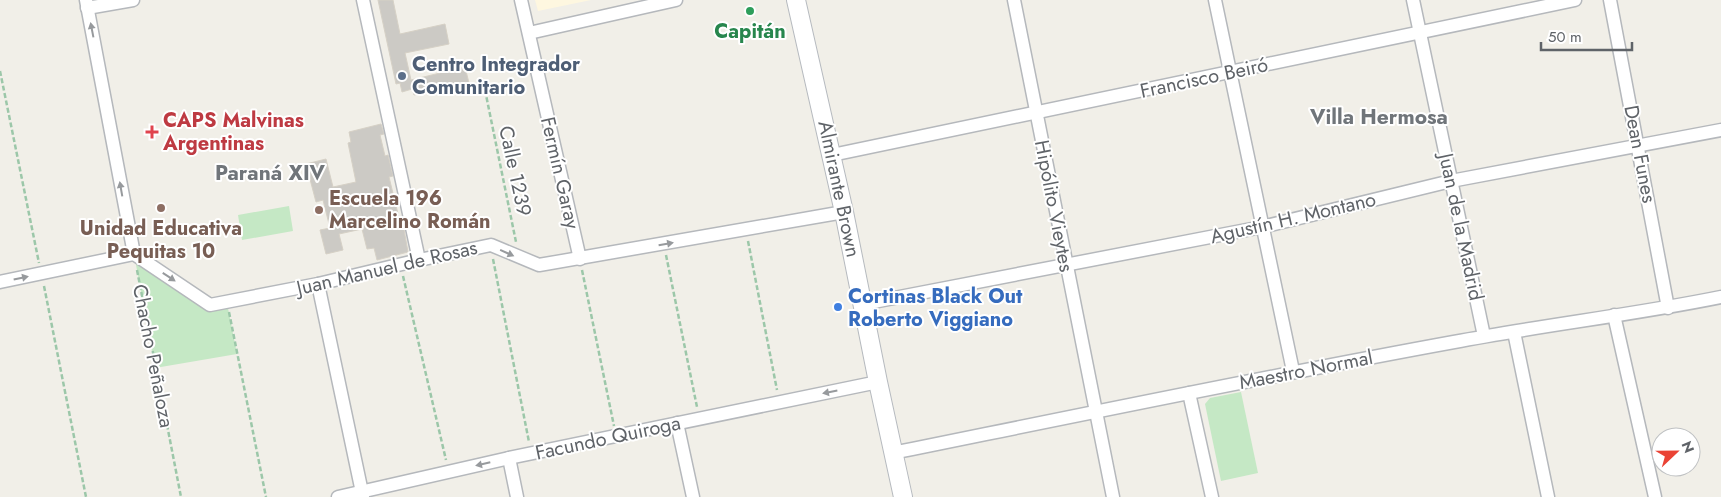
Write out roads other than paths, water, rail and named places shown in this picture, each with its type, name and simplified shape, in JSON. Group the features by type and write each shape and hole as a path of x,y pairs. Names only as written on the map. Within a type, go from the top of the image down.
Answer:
{"main road":[{"name":"Almirante Brown","path":"796,0 832,154 903,497"}],"street":[{"path":"0,282 134,254 87,4 133,0"},
{"path":"363,0 419,260"},
{"name":"Fermín Garay","path":"521,0 580,259"},
{"path":"529,33 676,0"},
{"name":"Hipólito Vieytes","path":"1014,0 1113,497"},
{"path":"1215,0 1293,371"},
{"name":"Juan de la Madrid","path":"1413,0 1484,336"},
{"name":"Francisco Beiró","path":"832,154 1576,0"},
{"name":"Dean Funes","path":"1610,0 1668,308"},
{"name":"Agustín H. Montano","path":"864,304 1262,227 1451,181 1721,130"},
{"name":"Juan Manuel de Rosas","path":"134,254 210,305 318,284 491,245 539,265 844,212"},
{"path":"318,284 362,494"},
{"name":"Maestro Normal","path":"894,453 1293,371 1484,336 1668,308 1721,297"},
{"path":"1614,315 1654,497"},
{"path":"1514,332 1548,497"},
{"name":"Facundo Quiroga","path":"338,497 362,494 532,453 878,382"},
{"path":"1188,392 1212,497"},
{"path":"677,423 693,497"},
{"path":"509,458 517,497"}],"place":[{"name":"Capitán","path":"750,11"},
{"name":"Centro Integrador Comunitario","path":"402,76"},
{"name":"CAPS Malvinas Argentinas","path":"152,132"},
{"name":"Unidad Educativa Pequitas 10","path":"161,208"},
{"name":"Escuela 196 Marcelino Román","path":"319,210"},
{"name":"Cortinas Black Out Roberto Viggiano","path":"838,307"}],"district":[{"name":"Villa Hermosa","path":"1379,117"},
{"name":"Paraná XIV","path":"270,173"}]}
